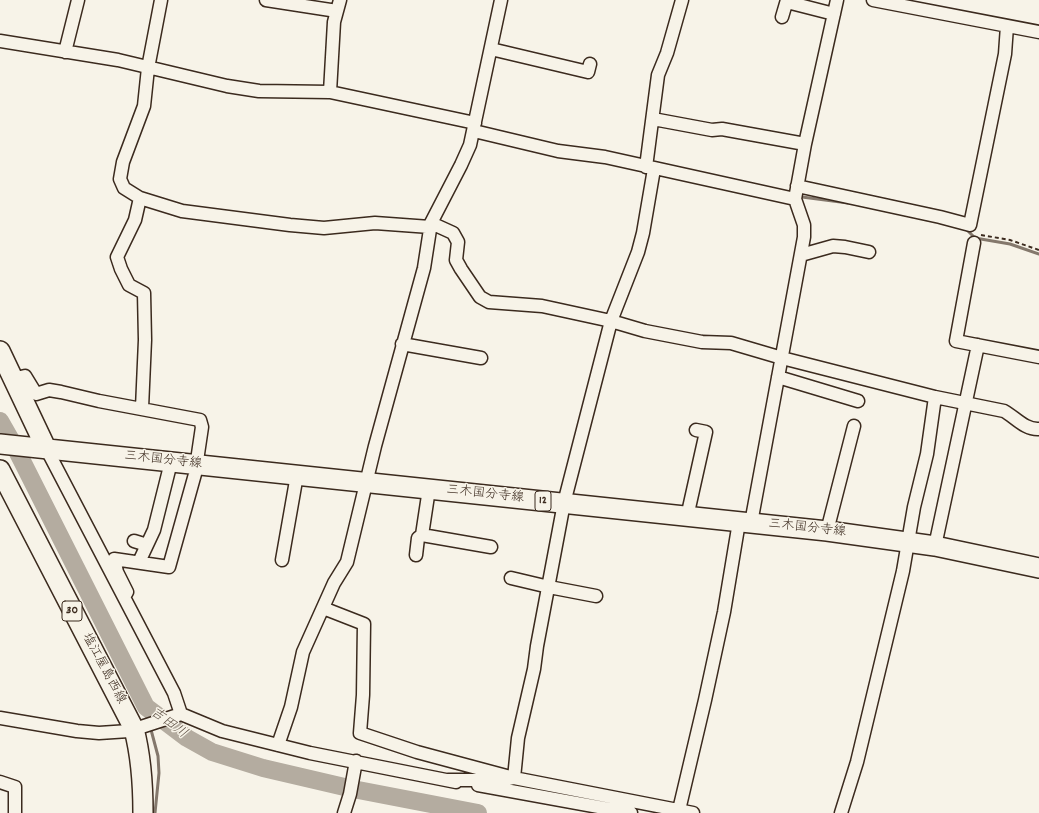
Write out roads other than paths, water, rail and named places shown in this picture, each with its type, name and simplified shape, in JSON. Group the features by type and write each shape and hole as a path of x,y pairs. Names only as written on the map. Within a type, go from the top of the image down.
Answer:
{"main road":[{"path":"0,351 44,448"},
{"name":"三木国分寺線","path":"0,444 827,531 935,546 1039,568"},
{"name":"塩江屋島西線","path":"0,470 137,728 137,741 143,792 143,813"}],"street":[{"path":"65,52 78,0"},
{"path":"161,0 148,68 144,106 123,162 120,179 124,188 140,198 182,211 290,225 324,228 375,223 431,225 453,233 458,242 456,260 461,270 480,297 489,302 542,306 611,321 645,331 702,342 731,343 782,358 935,397 1004,411 1014,416 1024,425 1039,429"},
{"path":"266,0 338,5 334,22 330,92"},
{"path":"278,745 291,707 304,652 334,583 347,562 402,344 424,268 431,225 470,145 501,0"},
{"path":"514,778 518,738 534,669 564,503 611,321 638,252 643,233 648,165 658,75 667,53 682,0"},
{"path":"679,810 782,358 804,237 804,225 795,199 805,144 837,0"},
{"path":"873,0 1039,32"},
{"path":"782,17 787,1 834,14"},
{"path":"797,186 909,210 970,225 1005,54 1007,26"},
{"path":"0,41 118,60 227,86 259,91 330,92 474,127 558,150 648,165 795,199"},
{"path":"491,49 588,72 590,64"},
{"path":"653,119 712,130 722,129 805,144"},
{"path":"140,198 134,220 117,257 121,269 130,285 144,292 145,340 142,408"},
{"path":"974,243 956,341 1039,357"},
{"path":"801,255 833,246 869,252"},
{"path":"402,344 481,358"},
{"path":"935,546 978,345"},
{"path":"13,379 25,376 36,394 49,390 98,401 200,420 202,427 195,474 169,567 114,559 117,572 127,592 124,597"},
{"path":"778,377 858,401"},
{"path":"841,813 857,762 903,571 927,454 935,397"},
{"path":"827,531 854,426"},
{"path":"687,517 706,432 696,430"},
{"path":"44,448 174,693 178,715"},
{"path":"139,562 154,530 172,462"},
{"path":"282,560 297,475"},
{"path":"416,555 418,538 422,535 429,489"},
{"path":"422,535 491,547"},
{"path":"134,541 147,545"},
{"path":"511,578 596,596"},
{"path":"323,608 364,624 363,695 360,733 417,752 514,778 693,813"},
{"path":"0,718 91,733 112,732 137,728 178,715 222,731 355,766 448,780 631,813"},
{"path":"344,813 350,794 355,766"},
{"path":"448,780 505,780 514,778"},
{"path":"0,782 15,787 15,813"}],"waterway":[{"path":"802,197 848,203"},
{"path":"965,228 975,238 1010,244 1039,254"},
{"name":"吉田川","path":"0,421 16,449 146,707 187,738 212,752 263,768 353,789 478,813"},
{"path":"146,707 149,721"},
{"path":"150,726 158,756 159,773 155,813"}]}
